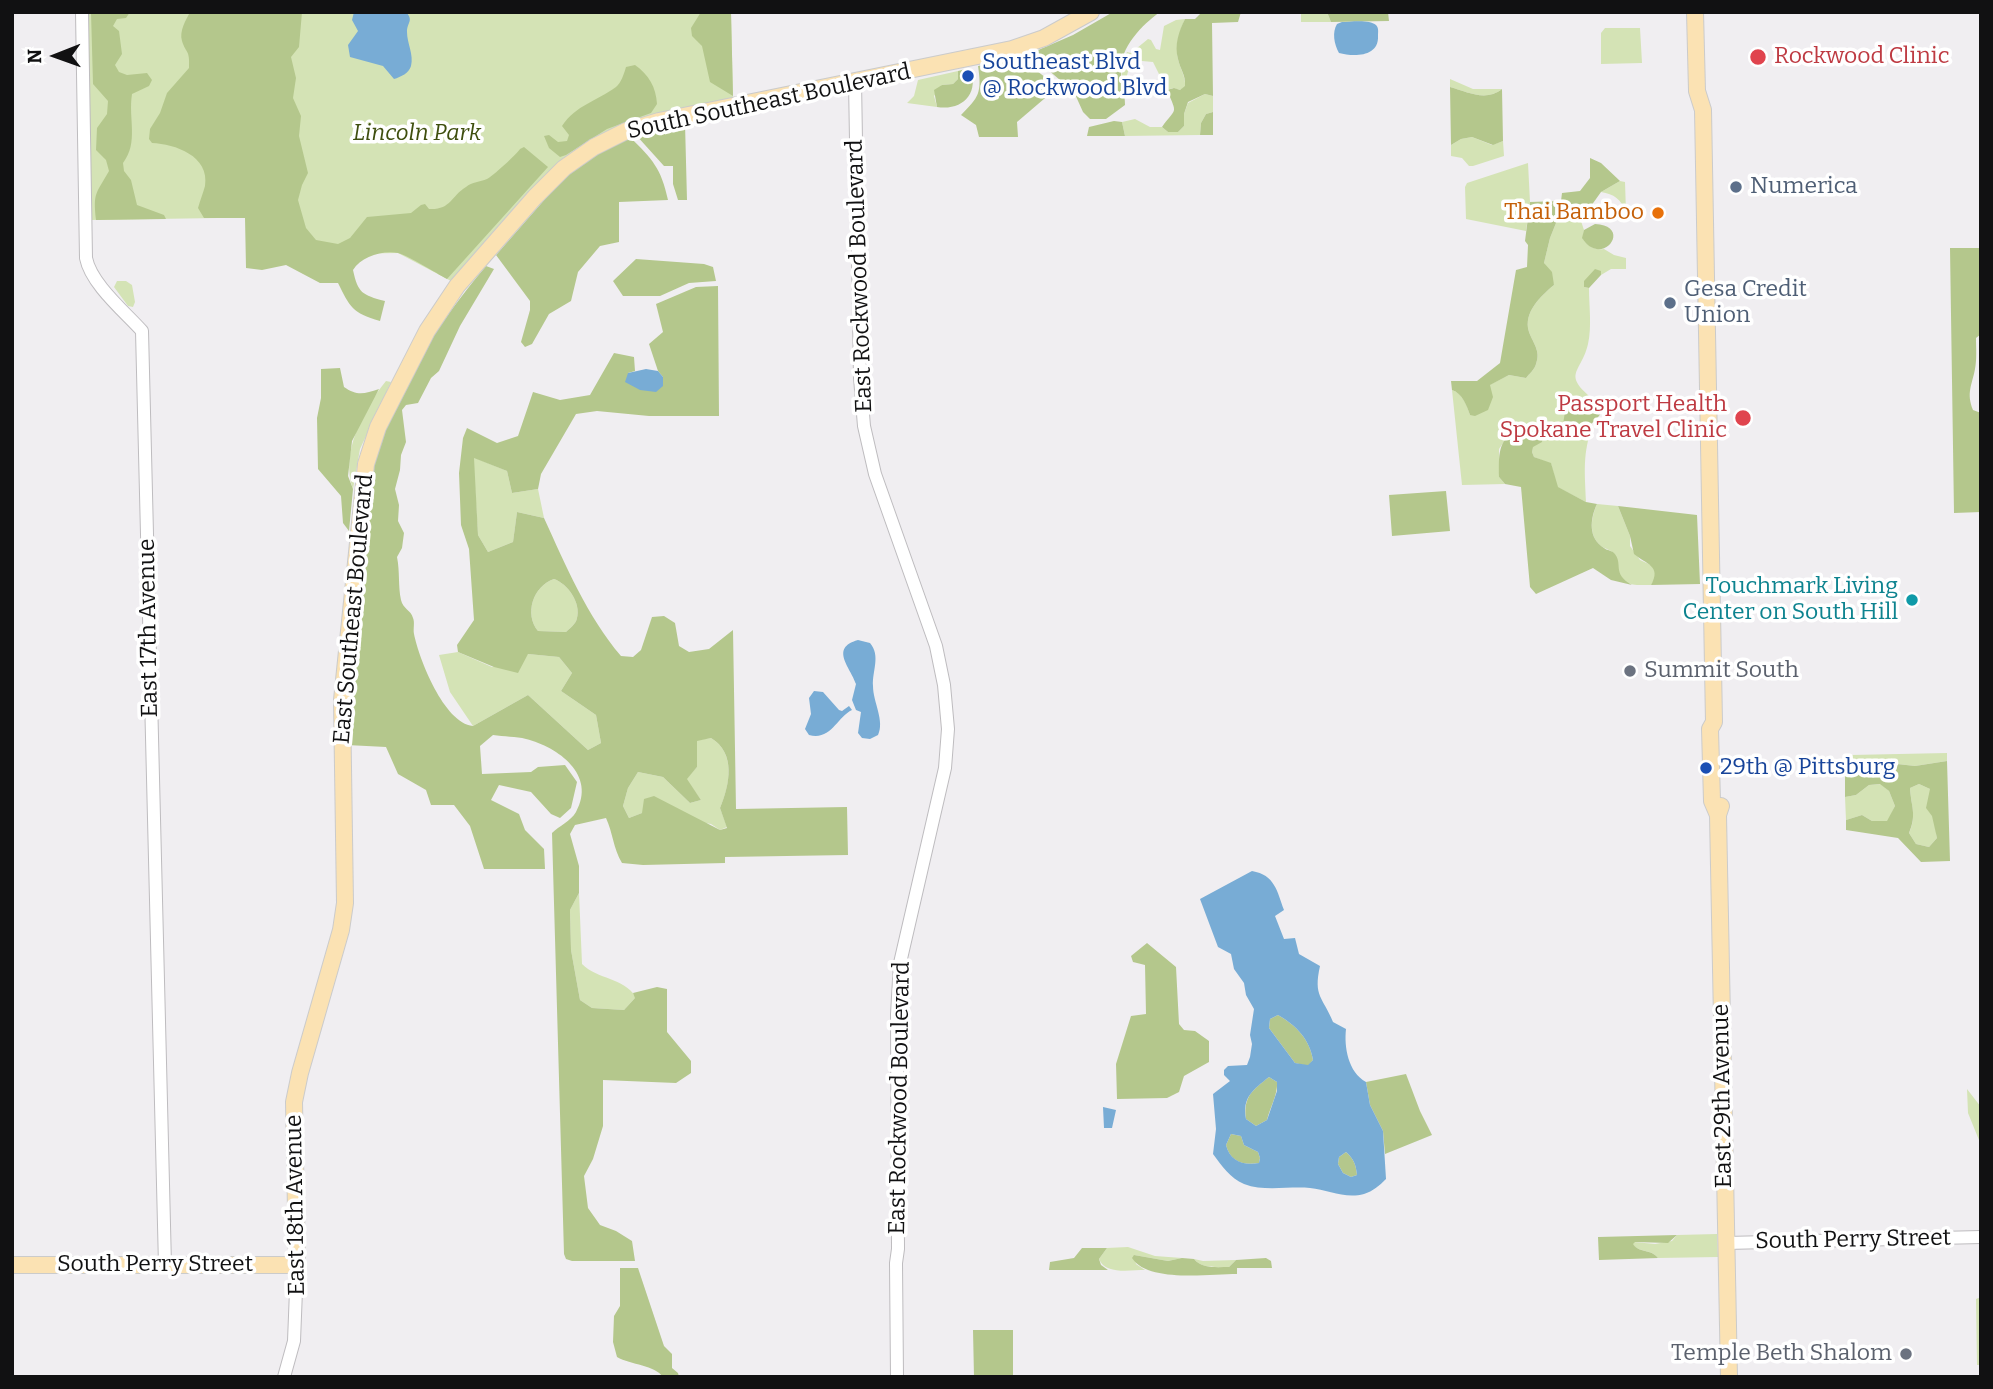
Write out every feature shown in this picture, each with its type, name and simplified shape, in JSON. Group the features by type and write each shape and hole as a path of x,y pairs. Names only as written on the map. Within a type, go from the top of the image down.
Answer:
{"main road":[{"name":"South Southeast Boulevard","path":"457,286 564,168 608,139 659,121 1012,49 1044,38 1091,12"},
{"name":"East 29th Avenue","path":"1695,12 1698,91 1703,110 1714,722 1710,729 1712,800 1717,815 1729,1377"},
{"name":"East 29th Avenue","path":"1703,110 1707,95 1705,12"},
{"name":"East Southeast Boulevard","path":"311,1034 341,930 345,903 342,700 366,464 378,427 425,336 457,286"},
{"name":"East 18th Avenue","path":"297,1265 294,1115 296,1090 311,1034"},
{"name":"South Perry Street","path":"12,1265 297,1265"}],"street":[{"name":"East 17th Avenue","path":"82,12 86,258 89,270 99,284 142,331 165,1265"},
{"name":"East Rockwood Boulevard","path":"855,81 860,378 864,426 875,474 936,646 944,685 948,729 945,768 900,963 897,1014 898,1249 895,1263 897,1377"},
{"name":"South Perry Street","path":"1726,1243 1981,1237"},
{"name":"East 18th Avenue","path":"284,1377 294,1341 297,1265"}],"green space":[{"name":"Lincoln Park","path":"87,12 731,12 733,99 656,115 542,180 451,281 398,253 282,255 281,217 91,220"},
{"path":"91,12 130,12 126,18 117,19 113,26 119,31 122,54 115,65 119,72 127,75 147,73 152,80 149,86 132,94 132,139 123,163 124,171 131,180 137,205 164,215 166,219 96,220 96,194 109,171 106,160 96,150 97,128 107,114 108,101 93,84"},
{"path":"190,12 302,12 299,47 291,57 296,78 293,98 301,116 299,136 308,173 298,200 306,228 316,240 338,244 350,238 367,217 411,213 425,204 429,209 442,207 468,185 490,178 524,147 548,167 447,279 398,253 385,253 361,261 353,270 359,288 366,295 385,301 380,321 353,308 338,283 320,283 286,265 262,270 246,268 245,218 204,218 198,208 205,186 202,167 196,159 180,149 152,143 149,139 150,129 160,113 167,93 189,68 181,33"},
{"path":"701,12 731,12 733,96 710,82 702,46 692,36 691,28"},
{"path":"1113,12 1160,12 1139,30 1124,53 1121,71 1125,105 1106,119 1090,119 1083,112 1074,92 1040,63 1036,51 1073,35"},
{"path":"1202,12 1241,12 1238,22 1212,23 1213,96 1205,94 1188,102 1184,126 1178,132 1168,132 1162,127 1174,108 1167,90 1180,90 1185,86 1177,54 1179,33 1185,19 1195,19"},
{"path":"1301,12 1327,12 1331,22 1301,22"},
{"path":"1327,12 1388,12 1389,21 1331,22"},
{"path":"1185,19 1177,49 1185,87 1180,90 1167,90 1153,62 1131,60 1124,87 1122,69 1127,52 1131,53 1148,39 1160,50 1164,26"},
{"path":"1605,28 1640,28 1642,63 1601,64 1601,33"},
{"path":"1024,56 1037,71 1058,87 1017,122 1018,137 979,137 976,125 961,115 978,94 978,66"},
{"path":"635,65 648,77 655,92 657,104 651,113 607,129 566,155 560,157 549,148 544,136 549,135 558,142 567,141 569,135 562,126 568,119 580,108 616,87 626,67"},
{"path":"970,68 973,86 967,99 954,106 937,107 934,90 942,85 953,84 958,79 958,71"},
{"path":"958,71 958,79 953,84 942,85 934,96 937,107 907,103 914,96 918,80"},
{"path":"1450,79 1473,89 1502,89 1490,95 1477,95 1450,87"},
{"path":"1450,87 1483,95 1490,95 1502,89 1503,141 1493,145 1472,137 1451,145"},
{"path":"1205,94 1213,96 1213,112 1206,114 1201,123 1200,135 1125,136 1122,122 1135,119 1150,127 1162,127 1168,132 1178,132 1184,126 1188,103"},
{"path":"1213,112 1213,135 1200,135 1201,123 1206,114"},
{"path":"1114,121 1122,122 1125,136 1087,136 1089,127"},
{"path":"685,123 687,200 678,200 673,184 673,166 664,166 636,135"},
{"path":"630,137 655,165 668,200 619,202 619,242 600,246 578,272 571,301 549,314 532,344 525,347 521,342 530,301 496,255 566,175 596,154"},
{"path":"1472,137 1492,145 1503,141 1504,156 1469,166 1462,158 1451,156 1451,145"},
{"path":"1590,158 1601,163 1620,181 1601,192 1591,206 1562,208 1544,263 1552,272 1554,285 1539,299 1529,318 1529,332 1537,351 1535,366 1526,378 1509,375 1490,385 1493,397 1488,410 1475,416 1470,415 1461,397 1452,390 1451,381 1477,381 1500,363 1516,270 1527,267 1528,245 1525,241 1530,202 1561,201 1562,193 1580,191 1590,178"},
{"path":"1528,163 1530,202 1526,231 1466,219 1467,183"},
{"path":"1620,181 1625,182 1626,212 1616,198 1601,192"},
{"path":"1591,206 1581,221 1583,239 1592,247 1626,258 1626,269 1611,269 1601,275 1601,271 1584,287 1589,288 1590,331 1576,378 1578,384 1594,400 1574,410 1562,429 1593,425 1586,454 1586,502 1557,487 1551,464 1534,457 1532,452 1535,427 1528,434 1509,434 1499,449 1499,477 1505,484 1462,485 1452,390 1466,403 1470,415 1489,385 1509,375 1526,378 1533,370 1538,355 1528,325 1531,311 1554,285 1544,263 1550,238 1562,208"},
{"path":"1595,224 1606,226 1612,231 1611,243 1605,248 1590,246 1582,238 1584,230"},
{"path":"1950,248 1981,248 1981,334 1976,338 1976,365 1970,394 1973,410 1981,413 1981,512 1954,513"},
{"path":"636,259 704,264 713,267 716,281 689,283 660,296 623,296 613,281"},
{"path":"486,266 494,269 460,326 439,371 431,378 418,403 406,405 402,410 406,442 395,489 399,505 398,521 404,533 402,548 397,557 401,600 412,615 421,658 443,702 462,722 473,726 528,695 588,750 601,743 596,715 561,691 572,673 559,657 528,654 518,673 494,667 458,652 457,645 474,620 469,549 461,525 459,473 463,438 467,428 497,443 518,436 533,392 560,400 590,395 614,353 634,357 635,371 628,373 663,377 658,371 649,344 663,332 656,304 696,287 718,286 719,416 649,416 597,411 576,414 541,474 538,489 512,493 507,471 474,458 478,535 488,552 513,542 517,512 544,518 587,607 621,656 633,657 641,650 652,617 664,616 675,623 679,646 689,652 709,649 733,630 736,809 847,807 848,855 725,857 725,863 643,865 622,863 606,818 575,825 570,834 579,866 579,893 570,910 571,950 580,1000 592,1008 624,1010 635,998 633,993 657,987 667,989 667,1032 691,1061 691,1073 676,1083 603,1080 603,1126 593,1159 584,1176 588,1208 600,1225 632,1241 635,1261 572,1261 566,1259 564,1254 552,833 576,812 582,786 578,775 561,756 526,739 493,735 480,746 482,774 531,772 538,767 565,765 577,782 571,808 560,818 551,814 531,792 499,785 491,800 519,814 525,830 544,849 545,869 484,869 470,826 454,805 431,805 426,790 398,774 386,747 347,745 350,690 373,467 392,412 405,386 434,335","holes":["554,579 564,585 575,600 578,612 576,620 566,632 538,631 532,617 533,601 541,588","711,738 724,752 729,770 720,808 727,828 720,830 654,796 644,799 642,813 629,818 623,806 628,788 638,772 663,777 690,803 701,800 687,779 697,767 697,741"]},
{"path":"1595,269 1601,271 1601,275 1589,288 1584,287 1584,281"},
{"path":"117,281 126,281 132,285 135,302 133,307 128,306 114,287"},
{"path":"340,368 344,387 349,390 361,393 379,389 352,441 348,476 353,489 349,531 343,523 341,496 318,469 317,418 321,398 321,369"},
{"path":"386,381 391,382 360,449 353,489 349,461 356,432 369,405"},
{"path":"1588,400 1594,400 1604,410 1582,429 1562,430 1565,412 1573,411"},
{"path":"1543,424 1542,442 1533,447 1534,457 1551,463 1558,487 1586,502 1597,504 1592,522 1595,539 1614,553 1620,573 1632,585 1611,580 1593,568 1536,594 1530,587 1521,487 1505,484 1499,477 1499,456 1502,444 1510,434 1516,430 1528,434"},
{"path":"473,457 507,471 512,493 538,489 544,518 517,512 513,542 488,552 478,535"},
{"path":"1446,491 1450,531 1392,536 1389,495"},
{"path":"1597,504 1618,506 1630,536 1630,546 1640,560 1656,570 1656,577 1651,585 1631,584 1623,580 1615,555 1597,542 1592,526"},
{"path":"1618,506 1697,515 1700,584 1651,585 1654,569 1634,554"},
{"path":"554,579 564,585 575,600 578,612 576,620 566,632 538,631 532,617 533,601 541,588"},
{"path":"458,652 492,667 528,654 559,657 572,673 561,691 596,715 601,743 588,750 528,695 473,726 450,692 439,655"},
{"path":"711,738 724,752 729,770 720,808 727,827 720,830 711,824 642,813 629,818 623,806 628,788 638,772 663,777 690,803 701,800 686,779 697,767 697,740"},
{"path":"1947,753 1947,761 1915,766 1854,759 1846,767 1845,775 1845,759 1851,755"},
{"path":"1849,760 1915,766 1947,761 1950,861 1921,862 1898,838 1846,830 1846,820 1862,815 1872,821 1887,821 1895,806 1889,791 1880,784 1869,785 1856,795 1845,797 1845,775","holes":["1919,784 1930,789 1926,808 1932,816 1937,838 1929,847 1916,844 1909,833 1913,815 1910,788"]},
{"path":"1881,784 1889,791 1895,806 1888,821 1872,821 1862,815 1846,820 1845,797 1856,795 1869,785"},
{"path":"1919,784 1930,789 1937,838 1929,847 1916,844 1909,833 1913,816 1910,788"},
{"path":"579,893 582,964 631,990 636,997 624,1010 592,1008 580,1000 571,950 570,910"},
{"path":"1147,943 1176,967 1179,1024 1184,1030 1195,1031 1209,1041 1209,1062 1184,1076 1179,1092 1167,1098 1117,1099 1116,1064 1131,1016 1146,1014 1145,965 1133,962 1131,956"},
{"path":"1278,1015 1291,1023 1305,1040 1313,1060 1308,1066 1295,1063 1269,1028 1270,1019"},
{"path":"1406,1074 1432,1135 1385,1154 1383,1131 1370,1105 1366,1082"},
{"path":"1269,1077 1277,1082 1275,1096 1267,1120 1256,1126 1246,1119 1246,1105 1254,1090"},
{"path":"1967,1089 1981,1107 1981,1145 1968,1113"},
{"path":"1231,1134 1241,1136 1244,1145 1258,1152 1259,1163 1242,1163 1230,1155 1226,1145"},
{"path":"1346,1152 1356,1168 1357,1175 1351,1177 1343,1173 1338,1164 1339,1157"},
{"path":"1717,1234 1718,1257 1658,1258 1632,1244 1672,1241 1677,1235"},
{"path":"1677,1235 1668,1243 1633,1244 1658,1258 1599,1260 1598,1237"},
{"path":"1128,1247 1155,1256 1182,1258 1168,1261 1134,1255 1136,1264 1145,1270 1125,1271 1112,1270 1099,1259 1107,1248"},
{"path":"1082,1248 1107,1248 1099,1259 1101,1265 1108,1270 1049,1270 1050,1262 1074,1258"},
{"path":"1134,1255 1168,1261 1194,1259 1205,1266 1215,1267 1229,1267 1236,1260 1266,1258 1271,1261 1272,1268 1237,1268 1237,1274 1165,1274 1140,1266 1132,1258"},
{"path":"1194,1259 1236,1260 1229,1267 1215,1267 1205,1266"},
{"path":"620,1268 638,1268 664,1346 672,1354 672,1368 679,1377 663,1377 654,1370 617,1357 613,1342 614,1316 620,1306"},
{"path":"1981,1297 1981,1365 1977,1365 1976,1299"},
{"path":"973,1330 1013,1330 1013,1377 974,1377"}],"water":[{"path":"354,12 406,12 410,20 407,32 412,62 407,73 394,79 383,66 350,57 348,45 358,31 352,20"},
{"path":"1364,21 1376,25 1378,36 1374,48 1358,55 1339,53 1334,34 1337,24"},
{"path":"646,369 658,371 663,377 663,386 656,392 640,390 625,382 628,373"},
{"path":"858,640 870,643 875,653 873,686 880,730 878,735 870,739 862,738 858,733 861,712 856,710 852,700 856,684 843,653 849,644"},
{"path":"814,691 823,692 839,710 849,706 852,710 828,732 817,736 809,735 805,729 811,714 809,698"},
{"path":"1252,871 1266,876 1277,890 1284,910 1275,916 1284,939 1295,938 1299,954 1320,966 1318,991 1333,1022 1346,1029 1348,1059 1355,1072 1366,1082 1370,1105 1383,1131 1386,1179 1373,1190 1350,1195 1310,1188 1252,1186 1235,1178 1213,1154 1216,1129 1213,1094 1230,1081 1224,1075 1228,1066 1247,1065 1252,1044 1250,1035 1254,1009 1246,995 1244,983 1234,969 1231,954 1218,947 1200,899","holes":["1278,1015 1291,1023 1301,1034 1309,1046 1313,1060 1308,1065 1295,1063 1269,1028 1270,1019","1269,1077 1277,1082 1277,1091 1267,1120 1256,1126 1246,1119 1245,1111 1247,1099","1231,1134 1241,1136 1244,1145 1258,1152 1259,1163 1248,1164 1234,1159 1226,1145","1346,1152 1354,1162 1357,1175 1351,1177 1343,1173 1338,1164 1339,1157"]},
{"path":"1103,1107 1116,1110 1112,1128 1104,1128"}],"place":[{"name":"Rockwood Clinic","path":"1758,57"},
{"name":"Southeast Blvd @ Rockwood Blvd","path":"968,76"},
{"name":"Numerica","path":"1736,187"},
{"name":"Thai Bamboo","path":"1658,213"},
{"name":"Gesa Credit Union","path":"1670,303"},
{"name":"Passport Health Spokane Travel Clinic","path":"1743,418"},
{"name":"Touchmark Living Center on South Hill","path":"1912,600"},
{"name":"Summit South","path":"1630,671"},
{"name":"29th @ Pittsburg","path":"1706,768"},
{"name":"Temple Beth Shalom","path":"1906,1354"}]}
